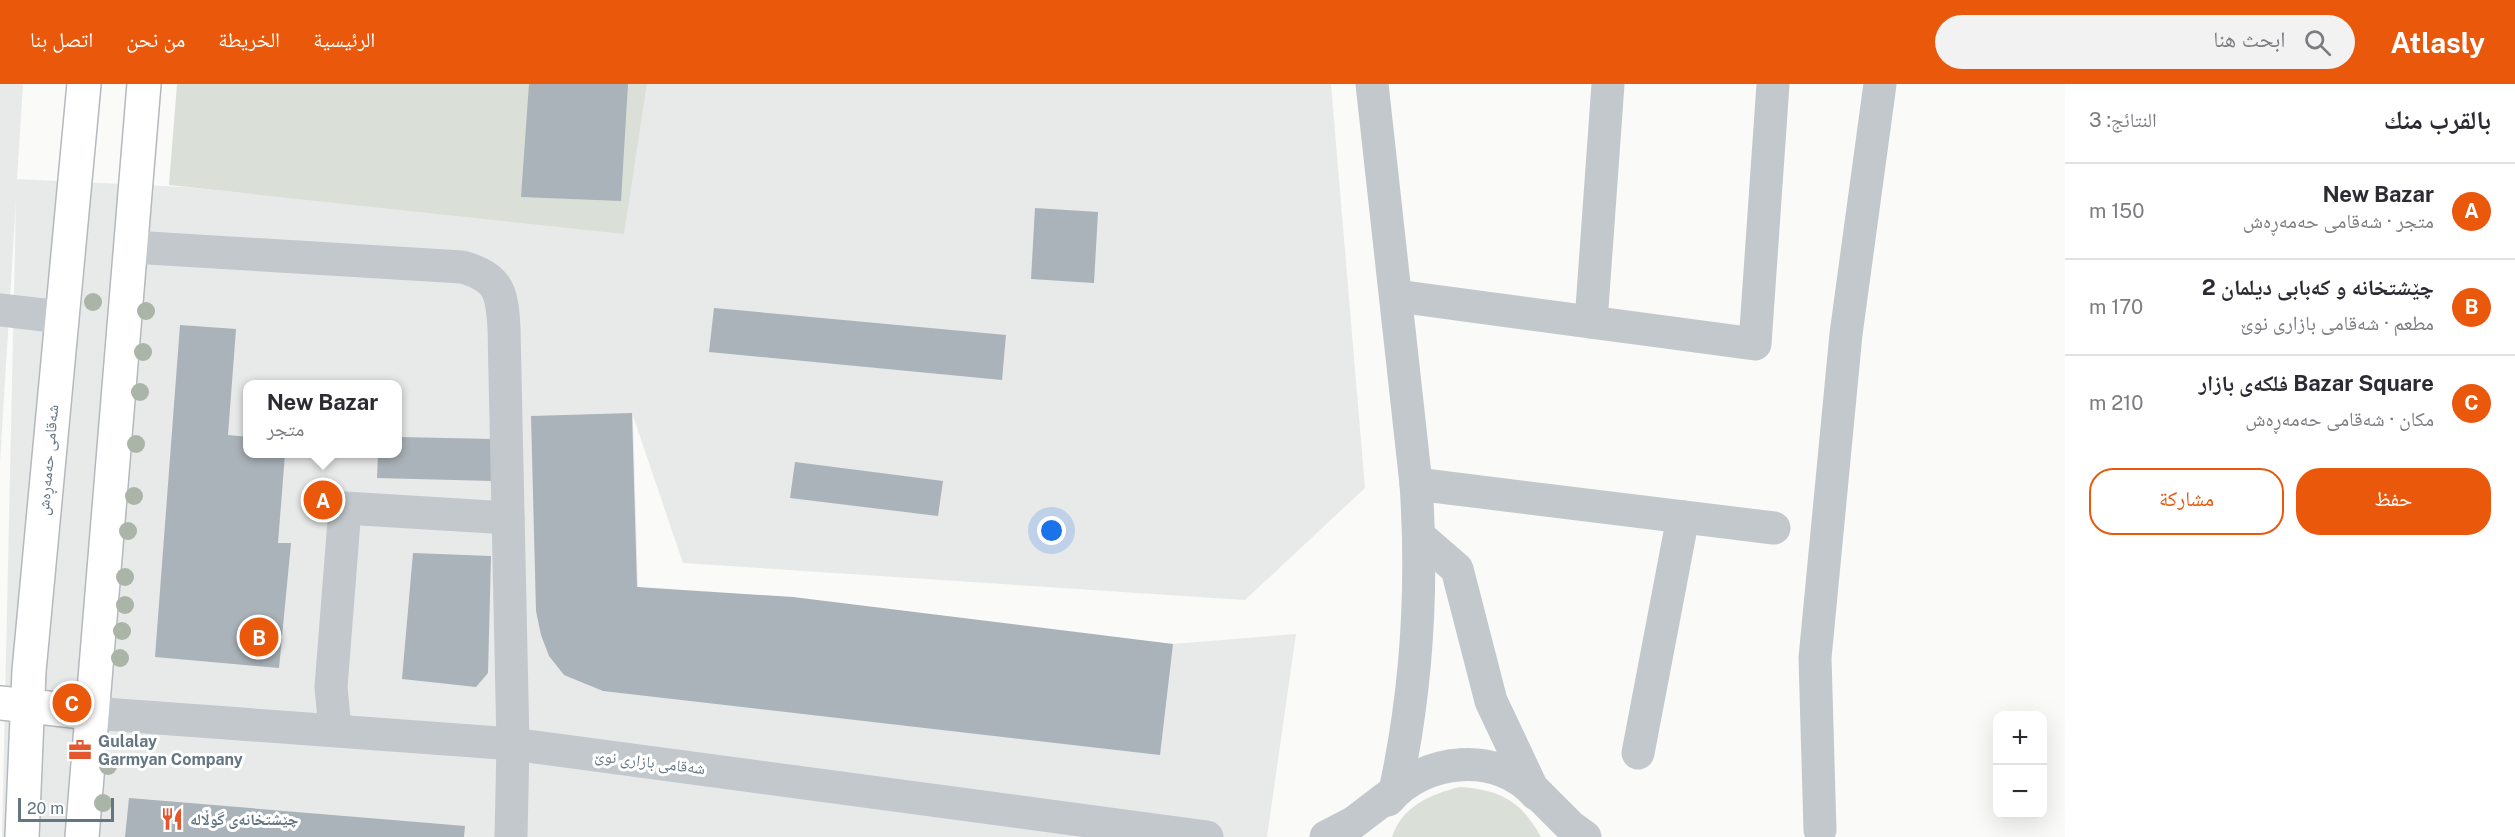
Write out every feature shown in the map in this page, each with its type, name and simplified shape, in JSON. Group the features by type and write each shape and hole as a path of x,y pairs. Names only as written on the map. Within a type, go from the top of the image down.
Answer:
{"highway":[{"name":"شەقامی حەمەڕەش","path":"22,837 15,704 29,671 84,84"},
{"path":"82,837 144,84"},
{"path":"15,704 91,713"}],"street":[{"path":"1365,837 1377,812 1395,791 1407,735 1414,669 1420,537 1397,296 1372,84"},
{"path":"1591,322 1608,84"},
{"path":"1397,296 1755,344 1773,84"},
{"path":"1820,830 1815,657 1846,334 1880,84"},
{"path":"132,246 462,267 490,278 498,290 503,306 513,744 511,837"},
{"path":"0,310 62,317"},
{"path":"1416,484 1774,528"},
{"path":"334,730 331,687 345,508 508,518"},
{"path":"1638,753 1683,517"},
{"path":"1420,537 1457,568 1491,701 1532,788 1552,811 1563,837"},
{"name":"شەقامی بازاری نوێ","path":"91,713 513,744 1025,824 1207,837"},
{"path":"1326,837 1353,823 1420,774 1448,765 1478,764 1506,773 1532,788 1570,826 1585,837"}],"shaded area":[{"path":"0,84 23,84 17,179 185,187 624,230 647,84 1331,84 1365,488 1245,600 683,563 633,416 638,587 1173,644 1296,634 1267,837 2,837 16,201 0,463"},
{"path":"177,84 647,84 624,234 169,185"},
{"path":"1460,787 1487,791 1508,800 1526,814 1541,837 1392,837 1410,809 1439,793"}],"building":[{"path":"529,84 628,84 621,201 521,197"},
{"path":"1035,208 1098,212 1094,283 1031,279"},
{"path":"714,308 1006,335 1002,380 709,352"},
{"path":"180,325 236,329 228,435 243,436 243,458 285,458 278,543 291,543 279,668 155,657"},
{"path":"632,413 637,587 793,597 1173,644 1160,755 603,691 564,675 549,656 541,635 536,611 531,416"},
{"path":"402,437 493,439 492,481 377,478 378,458 402,458"},
{"path":"795,462 943,481 938,516 790,498"},
{"path":"413,553 491,556 488,673 476,687 402,679"},
{"path":"129,798 465,826 464,837 125,837"}],"place":[{"name":"New Bazar","path":"323,500"},
{"name":"چێشتخانە و کەبابی دیلمان 2","path":"259,637"},
{"name":"Bazar Square فلکەی بازار","path":"72,703"},
{"name":"Gulalay Garmyan Company","path":"80,750"},
{"name":"چێشتخانەی گوڵالە","path":"172,819"}]}
